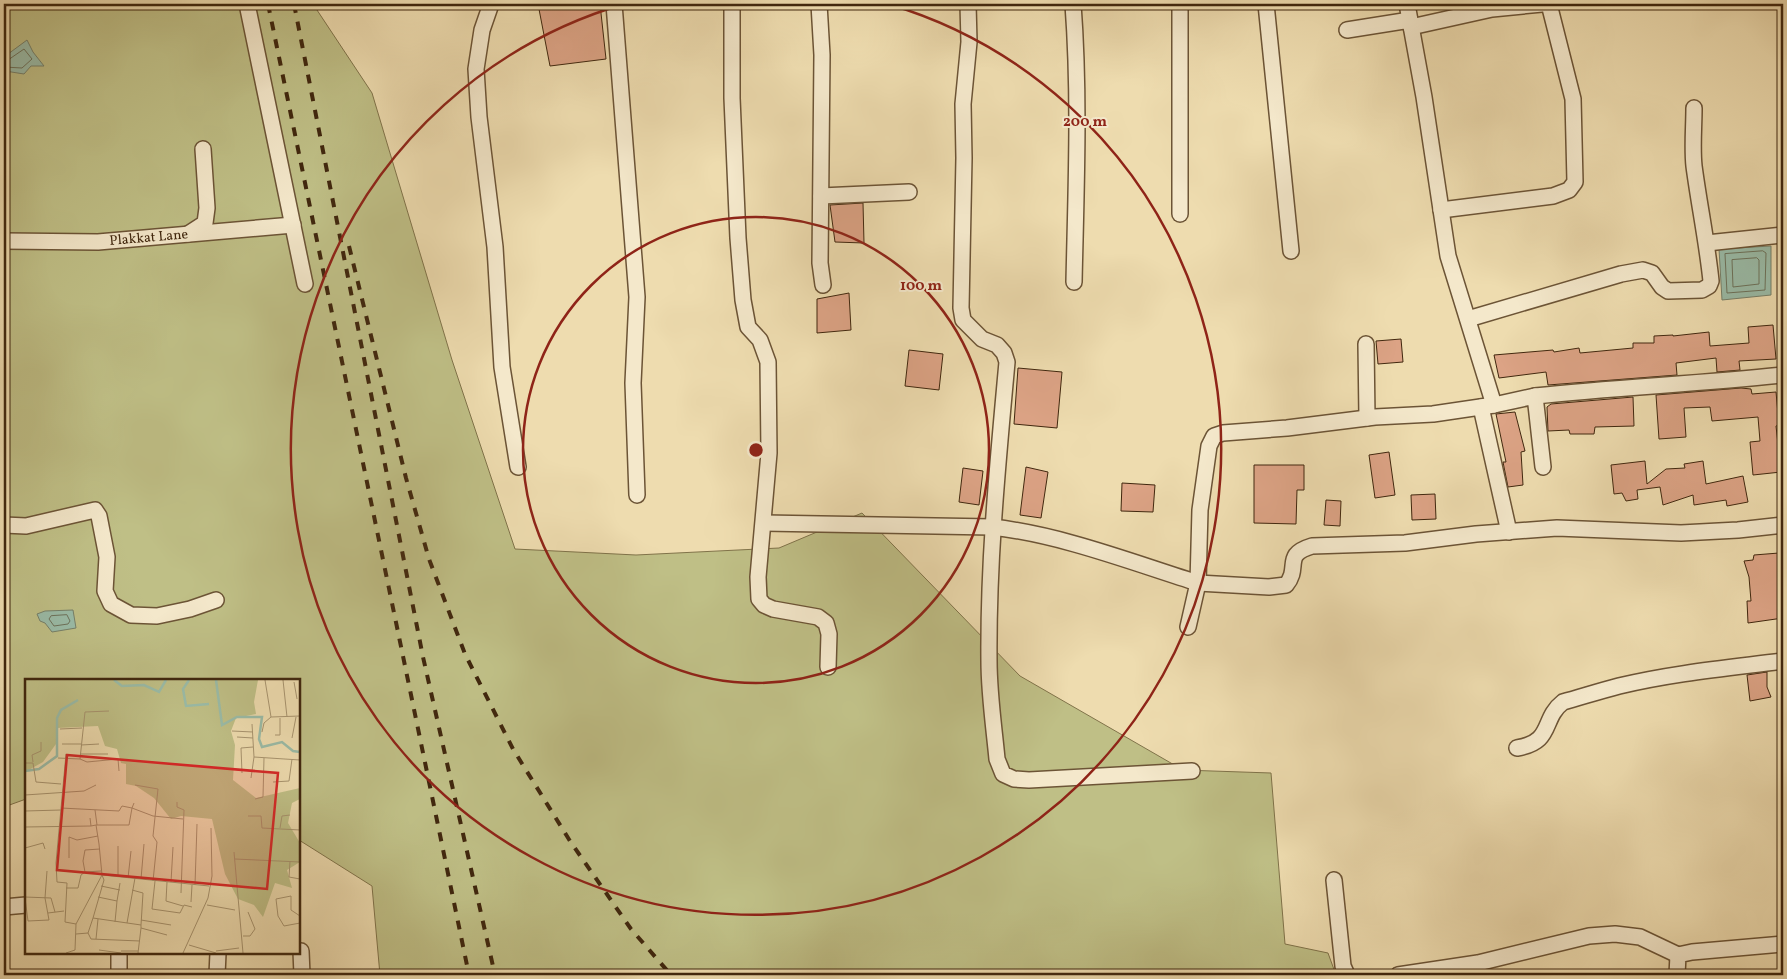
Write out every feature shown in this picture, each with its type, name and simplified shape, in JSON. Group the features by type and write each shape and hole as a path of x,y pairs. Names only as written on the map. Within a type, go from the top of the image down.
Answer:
{"street":[{"path":"248,4 305,284"},
{"path":"491,4 482,30 476,69 479,117 495,247 502,367 518,467"},
{"path":"614,4 637,297 633,383 637,495"},
{"path":"732,4 732,98 738,238 743,300 748,327 760,340 768,362 769,453 758,577 759,598 764,605 773,609 818,617 826,623 829,634 828,667"},
{"path":"820,4 822,56 820,263 823,285"},
{"path":"968,4 969,42 963,104 964,158 961,308 963,320 982,339 996,345 1004,353 1007,362 992,527 988,663 998,759 1003,774 1014,779 1029,780 1192,771"},
{"path":"1073,4 1077,82 1074,282"},
{"path":"1180,4 1180,214"},
{"path":"1266,4 1292,251"},
{"path":"1407,4 1448,256 1468,319 1488,406 1509,532"},
{"path":"1346,30 1411,24 1492,10 1542,4"},
{"path":"1441,210 1553,196 1569,190 1575,182 1573,99 1549,4"},
{"path":"1468,319 1621,274 1643,270 1652,272 1662,287 1668,291 1702,290 1709,286 1711,281 1707,243 1703,229 1694,164 1694,108"},
{"path":"187,234 205,223 207,208 203,149"},
{"path":"821,196 908,192"},
{"name":"Plakkat Lane","path":"4,241 98,242 293,225"},
{"path":"1707,243 1783,235"},
{"path":"1366,344 1367,418"},
{"path":"1188,626 1198,583 1200,510 1209,446 1214,436 1223,433 1287,428 1367,418 1433,414 1488,406 1535,396 1783,375"},
{"path":"1535,396 1543,467"},
{"path":"4,525 26,526 95,510 99,516 107,557 105,591 112,604 130,615 157,616 190,609 216,600"},
{"path":"764,524 992,527 1020,530 1063,541 1198,583 1269,587 1286,585 1292,578 1294,556 1300,549 1312,546 1405,543 1557,528 1681,533 1783,525"},
{"path":"1517,748 1530,746 1538,741 1558,706 1563,702 1618,686 1653,679 1693,672 1783,662"},
{"path":"1334,880 1343,966 1347,975"},
{"path":"4,907 25,905"},
{"path":"1398,975 1478,963 1588,936 1615,934 1640,937 1678,955 1692,952 1783,944"},
{"path":"302,951 302,975"},
{"path":"119,954 119,975"},
{"path":"217,975 218,954"},
{"path":"1677,975 1678,955"}],"green space":[{"path":"4,4 313,4 372,93 452,360 515,549 636,555 779,548 862,513 1020,676 1183,770 1271,773 1285,944 1328,953 1336,975 380,975 372,886 300,841 300,679 25,679 25,799 4,807"}],"water":[{"path":"27,40 33,52 44,66 31,66 24,74 5,71 4,57"},
{"path":"1771,246 1771,295 1722,300 1719,249"},
{"path":"73,610 76,628 52,632 45,623 40,621 37,614 45,611"}],"building":[{"path":"538,4 600,4 606,59 550,66"},
{"path":"863,203 864,243 835,242 830,205"},
{"path":"849,293 851,330 817,333 817,299"},
{"path":"1773,325 1776,359 1739,361 1740,370 1717,372 1716,358 1676,363 1677,375 1548,385 1546,372 1499,378 1494,355 1553,350 1554,352 1579,348 1580,353 1633,348 1633,343 1654,343 1654,336 1709,332 1710,346 1749,343 1748,327"},
{"path":"1401,339 1403,362 1378,364 1376,341"},
{"path":"909,350 943,354 939,390 905,386"},
{"path":"1018,368 1062,372 1057,428 1014,424"},
{"path":"1741,388 1751,389 1752,394 1776,392 1779,425 1776,426 1781,472 1753,475 1750,442 1760,441 1758,417 1712,421 1710,407 1684,408 1686,437 1659,439 1656,395"},
{"path":"1633,397 1634,426 1595,427 1594,434 1570,434 1569,430 1548,431 1547,407 1551,404"},
{"path":"1515,412 1525,451 1521,452 1523,485 1508,487 1503,462 1506,462 1496,414"},
{"path":"1389,452 1395,495 1375,498 1369,455"},
{"path":"1645,461 1647,484 1666,469 1685,468 1684,464 1703,461 1706,484 1743,476 1748,502 1727,506 1726,500 1694,505 1693,495 1663,505 1660,487 1637,490 1638,499 1626,501 1622,493 1614,494 1611,465"},
{"path":"1254,465 1304,465 1304,490 1297,490 1296,524 1254,523"},
{"path":"1026,467 1048,472 1041,518 1020,515"},
{"path":"963,468 983,471 979,505 959,502"},
{"path":"1122,483 1155,485 1153,512 1121,511"},
{"path":"1435,494 1436,519 1412,520 1411,495"},
{"path":"1326,500 1341,501 1340,526 1324,525"},
{"path":"1779,553 1783,618 1748,623 1747,601 1751,601 1749,577 1744,561 1753,560 1754,555"},
{"path":"1767,672 1767,687 1771,697 1750,701 1747,675"}],"railway":[{"path":"268,4 469,975"},
{"path":"294,4 423,657 495,975"},
{"path":"349,246 406,478 429,559 465,654 513,749 570,841 631,929 671,975"}]}
